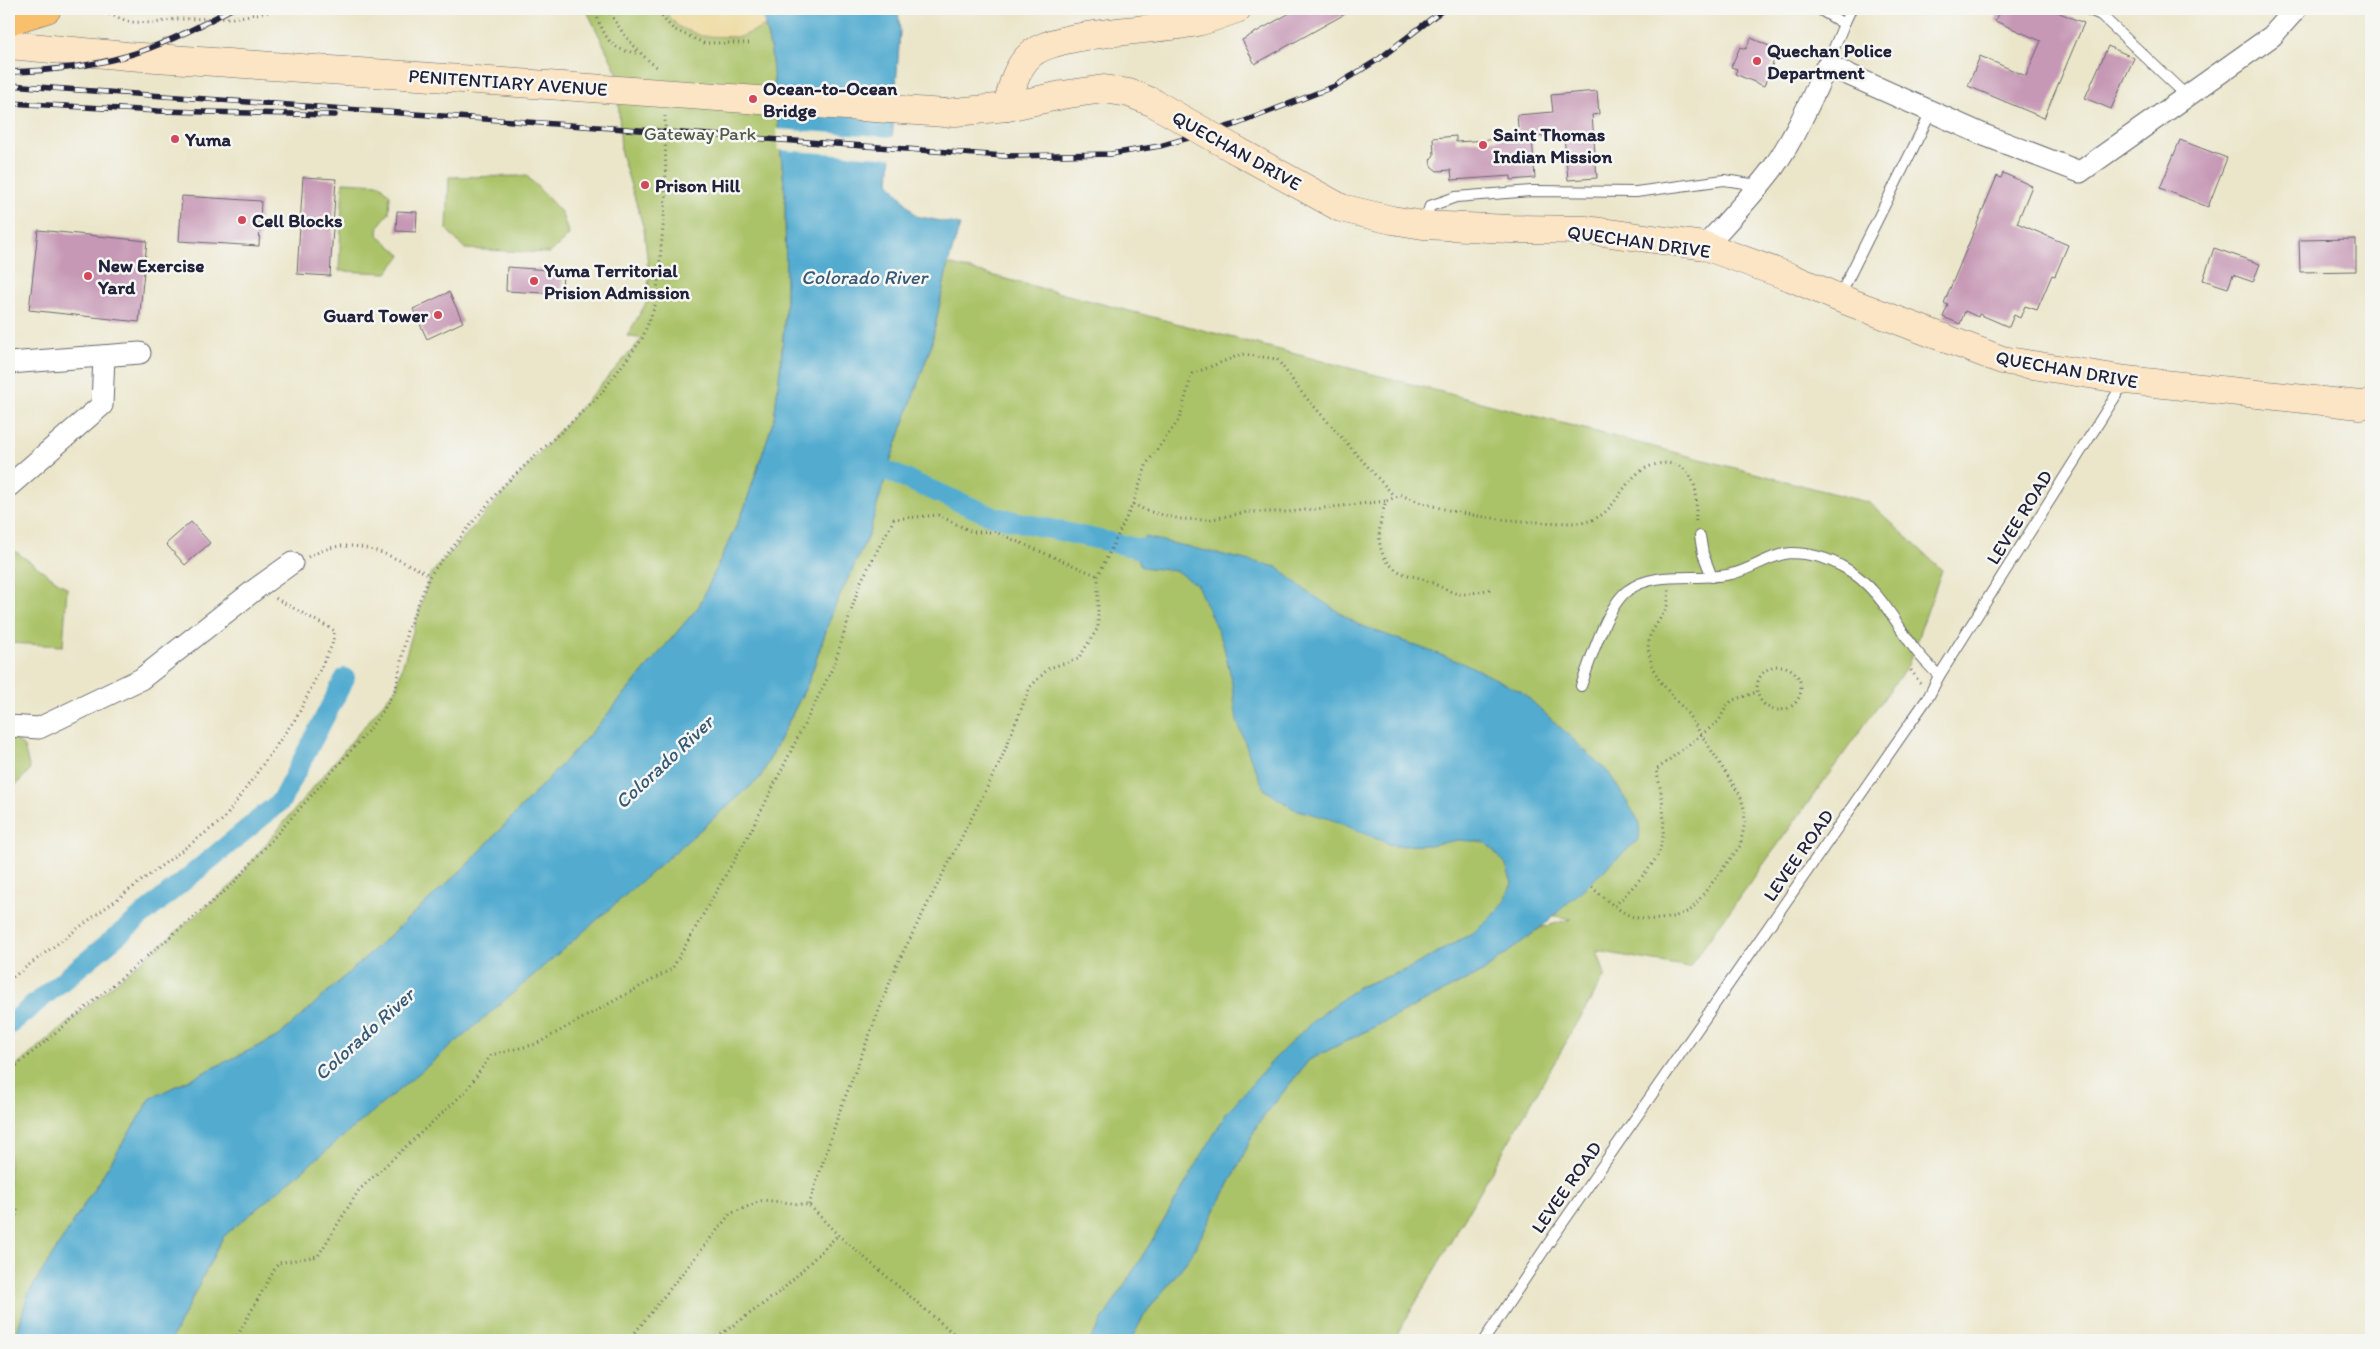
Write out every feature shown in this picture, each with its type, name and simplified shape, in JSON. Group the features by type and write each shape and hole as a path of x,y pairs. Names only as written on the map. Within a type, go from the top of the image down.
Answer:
{"highway":[{"path":"9,21 47,9"}],"street":[{"path":"1007,106 1013,82 1020,66 1030,55 1045,45 1197,22 1237,9"},
{"path":"1704,246 1774,166 1803,115 1827,66 1984,135 2080,172 2272,36 2296,9"},
{"name":"PENITENTIARY AVENUE","path":"9,46 127,56 944,113 1007,106"},
{"name":"QUECHAN DRIVE","path":"1007,106 1104,89 1129,93 1152,102 1341,208 1392,220 1423,224 1587,230 1704,246 1790,277 1839,298 2002,360 2126,380 2360,405 2371,404"},
{"path":"9,363 140,353"},
{"path":"9,486 102,406 104,356"},
{"path":"9,726 39,728 140,679 292,563"}],"lane":[{"path":"1819,9 1844,24"},
{"path":"1827,66 1851,9"},
{"path":"2086,9 2103,12 2188,97"},
{"path":"1839,298 1931,112"},
{"path":"1423,224 1430,206 1456,197 1531,191 1636,192 1724,180 1758,185"},
{"name":"LEVEE ROAD","path":"1484,1340 1548,1244 1929,696 1939,676 2126,380"},
{"path":"1700,536 1702,554 1712,577"},
{"path":"1581,686 1615,605 1627,591 1655,579 1712,577 1731,574 1788,553 1823,557 1847,569 1864,582 1898,624 1915,650 1939,676"}],"path":[{"path":"95,9 130,22 155,23 177,19 233,18 285,9"},
{"path":"593,9 612,46 623,52 638,53"},
{"path":"608,9 617,25 638,53 664,72"},
{"path":"655,9 673,29 704,43 749,43"},
{"path":"9,1072 232,885 363,737 383,711 396,688 407,631 430,575 501,488 600,395 642,339 656,303 666,196 665,110"},
{"path":"809,1205 838,1113 897,964 1000,762 1030,687 1049,668 1078,659 1098,628 1098,576 1132,504 1148,463 1179,420 1192,374 1242,354 1277,359 1302,393 1394,496"},
{"path":"1132,504 1147,511 1163,515 1208,520 1247,512 1288,512 1386,500"},
{"path":"235,1340 278,1263 318,1256 359,1190 466,1091 491,1055 536,1044 672,969 752,829 834,665 860,583 894,519 938,515 972,532 995,532 1098,576"},
{"path":"292,563 332,547 355,545 383,553 430,575"},
{"path":"9,980 224,819 298,714 332,645 335,631 257,588"},
{"path":"1670,588 1675,589"},
{"path":"1908,665 1929,696"},
{"path":"1777,666 1791,670 1799,682 1799,696 1795,702 1784,710 1770,708 1759,699 1757,692 1757,685 1764,672 1777,666"},
{"path":"1615,906 1657,857 1663,834 1664,816 1662,788 1656,770 1719,721 1727,705 1733,700 1757,692"},
{"path":"629,1340 730,1214 763,1200 809,1205 838,1235 961,1340"},
{"path":"9,1245 18,1206"},
{"path":"713,1340 781,1291 838,1235"}],"green space":[{"name":"Gateway Park","path":"586,9 761,9 771,51 785,195 786,301 774,419 744,509 699,606 594,730 466,866 279,1036 151,1098 28,1294 15,1340 9,1340 9,1072 232,885 396,688 430,575 642,339 627,336 649,298 644,229 621,153 617,72"},
{"path":"527,176 561,212 569,235 550,253 465,249 447,230 449,177"},
{"path":"343,182 380,184 390,195 389,213 379,225 378,235 401,255 387,273 339,271"},
{"path":"948,264 1870,503 1942,570 1908,665 1689,967 1597,951 1605,975 1394,1340 1131,1340 1144,1315 1190,1257 1237,1169 1257,1125 1309,1060 1482,972 1540,928 1571,919 1502,906 1476,931 1406,970 1358,987 1153,1239 1090,1340 171,1340 223,1237 760,778 808,683 834,608 868,536 891,459 931,346"},
{"path":"9,547 67,588 63,646 9,643"},
{"path":"9,733 24,747 30,770 9,792"}],"sand":[{"path":"662,9 761,9 766,26 740,37 702,36 679,27"}],"water":[{"name":"Colorado River","path":"761,9 898,9 900,32 889,182 916,216 960,225 948,264 931,346 891,459 868,536 834,608 808,683 760,778 467,1033 223,1237 171,1340 15,1340 28,1294 151,1098 279,1036 466,866 594,730 699,606 744,509 774,419 781,361 786,301 785,195 771,51"},
{"path":"1145,537 1277,567 1305,590 1357,624 1468,665 1522,692 1609,773 1640,823 1639,839 1540,928 1482,972 1309,1060 1257,1125 1237,1169 1190,1257 1144,1315 1131,1340 1090,1340 1153,1239 1227,1112 1276,1057 1314,1020 1358,987 1406,970 1476,931 1502,906 1512,883 1505,863 1485,842 1458,840 1429,845 1394,846 1330,819 1294,809 1265,790 1237,721 1231,677 1223,643 1197,585 1176,571 1141,567 1134,547"}],"pier":[{"path":"776,129 894,137 893,158 778,150"}],"building":[{"path":"1297,9 1354,9 1255,64 1242,40"},
{"path":"2000,9 2050,9 2084,23 2044,118 1968,86 1980,56 2026,76 2041,41 1995,21"},
{"path":"1751,38 1778,50 1764,86 1735,74 1737,69 1731,67 1740,47 1746,49"},
{"path":"2108,46 2134,58 2111,109 2085,98"},
{"path":"1597,91 1599,114 1592,115 1597,178 1568,180 1564,135 1532,137 1535,178 1511,180 1511,176 1452,180 1451,170 1437,171 1431,166 1430,160 1434,155 1433,138 1456,136 1456,142 1519,138 1517,115 1553,112 1551,95"},
{"path":"2180,140 2227,158 2208,207 2160,188"},
{"path":"2003,173 2032,186 2017,223 2068,245 2055,276 2052,275 2037,310 2025,306 2020,318 2014,315 2009,327 1979,314 1978,317 1965,311 1960,324 1943,317 1948,305 1944,303 1997,176 2001,178"},
{"path":"303,177 336,179 330,276 297,274"},
{"name":"Cell Blocks","path":"182,196 261,201 259,246 179,241"},
{"path":"397,211 417,212 416,232 396,231"},
{"name":"New Exercise Yard","path":"38,230 147,241 139,322 29,310"},
{"path":"2356,239 2356,271 2300,272 2299,240"},
{"path":"2214,248 2260,264 2253,282 2233,275 2228,288 2203,280"},
{"name":"Yuma Territorial Prision Admission","path":"507,267 563,271 562,294 506,291"},
{"name":"Guard Tower","path":"449,292 463,322 427,339 413,309"},
{"path":"191,522 210,543 185,565 166,544"}],"waterway":[{"path":"864,461 992,516 1159,553"},
{"path":"9,1025 281,801 345,678"}],"railway":[{"path":"9,72 68,68 126,56 180,36 231,9"},
{"path":"9,85 1004,156 1111,154 1160,146 1237,124 1335,86 1379,59 1444,9"},
{"path":"9,103 158,111 335,115"}],"place":[{"name":"Quechan Police Department","path":"1757,61"},
{"name":"Ocean-to-Ocean Bridge","path":"753,99"},
{"name":"Yuma","path":"175,139"},
{"name":"Saint Thomas Indian Mission","path":"1483,145"},
{"name":"Prison Hill","path":"645,185"},
{"name":"Cell Blocks","path":"242,220"},
{"name":"New Exercise Yard","path":"88,276"},
{"name":"Yuma Territorial Prision Admission","path":"534,281"},
{"name":"Guard Tower","path":"438,315"}]}
